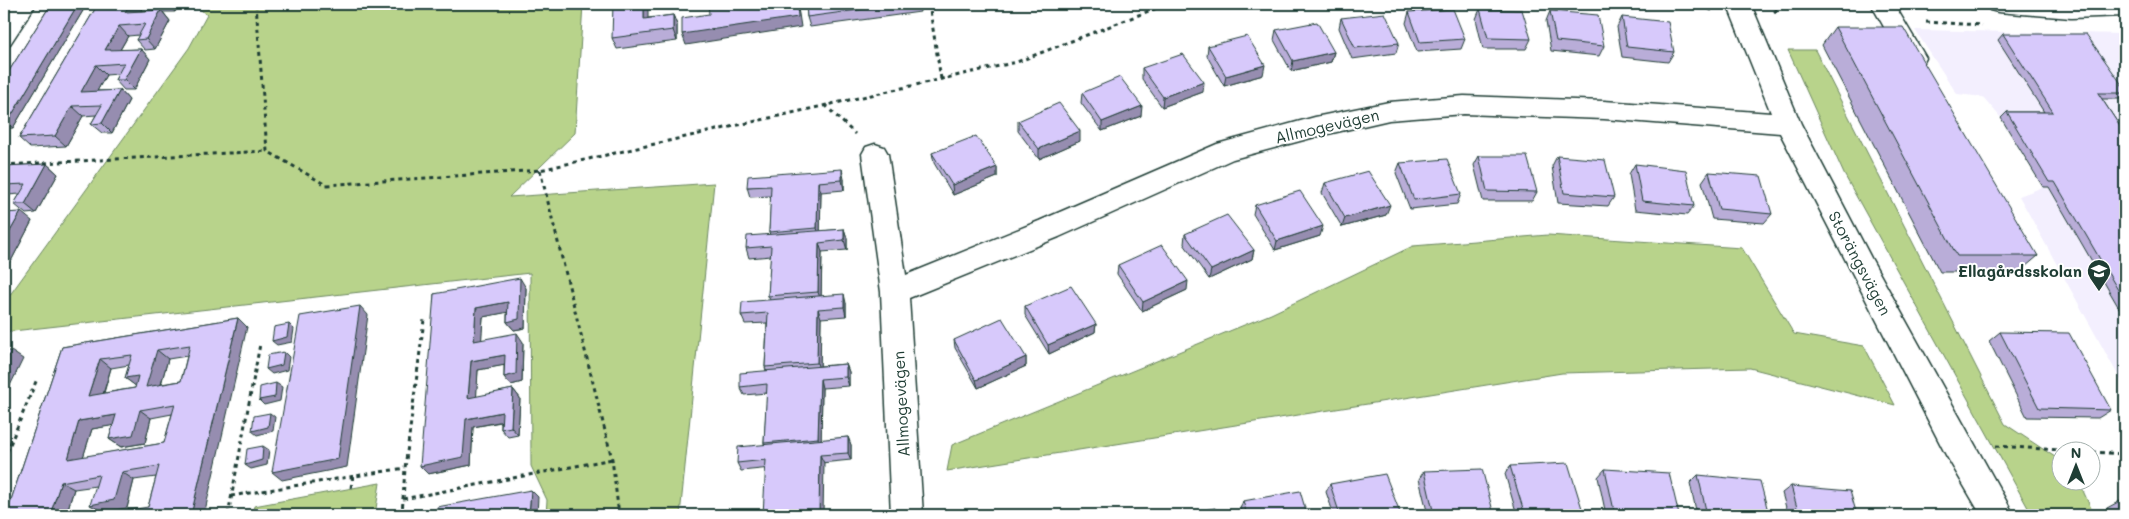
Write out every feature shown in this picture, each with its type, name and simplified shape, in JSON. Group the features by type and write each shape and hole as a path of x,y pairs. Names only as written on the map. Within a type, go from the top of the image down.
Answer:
{"street":[{"path":"4,75 50,4"},
{"name":"Storängsvägen","path":"1738,4 1788,124 1861,266 1998,515"},
{"path":"1882,4 1927,79"},
{"path":"1998,4 2071,10 2125,8"},
{"name":"Allmogevägen","path":"895,292 1049,229 1226,151 1315,127 1389,111 1464,105 1604,110 1788,124"},
{"name":"Allmogevägen","path":"875,154 895,292 907,515"}],"path":[{"path":"256,4 267,151"},
{"path":"929,4 941,79"},
{"path":"4,165 267,151 326,185 540,170 1016,62 1167,4"},
{"path":"1694,4 1709,10"},
{"path":"1772,15 1785,4"},
{"path":"825,105 875,154"},
{"path":"540,170 612,459 619,515"},
{"path":"402,515 405,468 424,320"},
{"path":"228,515 260,344"},
{"path":"4,459 37,379"},
{"path":"1988,445 2052,449"},
{"path":"2102,453 2125,454"},
{"path":"403,499 612,459"},
{"path":"231,496 405,468"},
{"path":"351,488 353,476"}],"shaded area":[{"name":"Ellagårdsskolan","path":"1915,30 2125,34 2125,388 2019,196 2043,187 2001,118 1983,97 1957,94"}],"green space":[{"path":"194,4 583,4 575,133 509,197 714,183 680,515 546,515 547,500 531,466 530,273 4,332 4,303 189,48 207,15"},
{"path":"1788,50 1815,50 2005,424 2052,455 2052,492 2084,492 2094,515 2032,515 1844,174"},
{"path":"1548,235 1742,248 1794,334 1864,346 1895,405 1750,368 1562,373 947,471 952,445 1271,314 1413,246"},
{"path":"380,483 375,515 252,515 254,506"}],"building":[{"path":"51,4 78,4 7,123 4,123 4,79"},
{"path":"98,4 130,4 125,12 161,10 146,39 136,40 145,24 119,26 105,50 141,49 124,80 115,80 124,63 96,65 81,92 120,90 102,123 91,124 102,105 72,106 55,136 19,138"},
{"path":"613,4 644,4 644,19 673,15 673,30 612,38"},
{"path":"708,4 771,4 771,7 797,4 798,17 682,34 682,18 709,14"},
{"path":"806,4 901,4 807,17"},
{"path":"1453,9 1465,39 1420,42 1409,12"},
{"path":"1480,9 1522,10 1531,39 1488,38"},
{"path":"1550,11 1598,15 1604,46 1556,41"},
{"path":"1385,13 1399,43 1355,48 1341,18"},
{"path":"1622,17 1668,22 1674,52 1627,47"},
{"path":"1317,22 1334,52 1293,61 1276,30"},
{"path":"1835,27 1903,27 2038,256 1957,256"},
{"path":"2003,34 2086,34 2125,89 2125,93 2098,93 2125,134 2125,302 2055,182 2049,182 2007,112 2053,112"},
{"path":"1247,36 1265,65 1226,76 1208,46"},
{"path":"1183,54 1204,82 1163,97 1142,68"},
{"path":"1120,77 1142,106 1102,122 1082,93"},
{"path":"1059,103 1080,131 1039,149 1018,121"},
{"path":"976,136 997,167 952,185 932,153"},
{"path":"1479,156 1527,156 1537,192 1487,191"},
{"path":"1557,156 1605,160 1614,197 1564,193"},
{"path":"1447,159 1461,194 1414,200 1400,163"},
{"path":"47,164 25,204 14,204 26,184 4,185 4,166"},
{"path":"1635,164 1686,170 1694,206 1642,201"},
{"path":"842,169 842,180 818,182 817,228 769,232 771,186 747,187 748,176"},
{"path":"1368,171 1390,205 1345,218 1325,183"},
{"path":"1709,172 1761,176 1772,214 1719,209"},
{"path":"1300,191 1323,226 1277,241 1255,205"},
{"path":"21,212 4,242 4,213"},
{"path":"1227,215 1254,250 1211,270 1185,234"},
{"path":"844,229 844,240 819,243 818,292 768,296 771,246 746,248 747,236"},
{"path":"1162,245 1188,281 1143,302 1118,265"},
{"path":"520,278 519,319 507,322 508,302 476,308 474,341 517,333 516,374 504,377 505,355 471,361 468,398 513,389 511,427 501,429 502,412 466,419 463,457 420,466 434,294"},
{"path":"1071,286 1096,324 1048,345 1025,306"},
{"path":"844,294 844,307 818,309 817,363 765,367 768,313 741,315 742,302"},
{"path":"360,306 338,459 272,472 300,316"},
{"path":"238,318 191,515 102,515 148,507 159,466 122,472 114,500 90,505 99,475 61,482 50,515 6,515 62,347","holes":["190,345 181,381 146,387 157,350","132,355 125,378 138,376 135,388 88,396 100,359","175,404 164,443 68,459 79,421 116,415 109,439 133,435 140,410"]},
{"path":"1002,318 1026,357 976,380 954,340"},
{"path":"289,324 287,337 272,341 274,327"},
{"path":"2000,332 2069,333 2111,410 2039,408"},
{"path":"4,351 11,351 4,364"},
{"path":"284,352 282,365 266,369 268,355"},
{"path":"846,364 846,377 820,379 818,438 764,443 767,384 740,387 740,373"},
{"path":"276,383 275,397 259,400 260,387"},
{"path":"270,413 268,427 252,431 254,416"},
{"path":"848,437 848,453 820,455 819,515 763,515 766,460 737,463 738,447"},
{"path":"263,446 262,460 245,465 247,449"},
{"path":"1568,463 1584,515 1525,515 1510,466"},
{"path":"1482,469 1494,515 1434,515 1424,471"},
{"path":"1605,469 1669,473 1679,515 1615,515"},
{"path":"1385,474 1401,515 1340,515 1330,484"},
{"path":"1698,475 1760,481 1769,515 1707,515"},
{"path":"1791,486 1850,491 1857,515 1799,515"},
{"path":"531,490 529,515 436,515 437,507"},
{"path":"1300,491 1307,515 1247,515 1243,501"},
{"path":"2120,501 2125,501 2125,511"},
{"path":"1215,508 1217,515 1175,515"}],"place":[{"name":"Ellagårdsskolan","path":"2099,292"}]}
